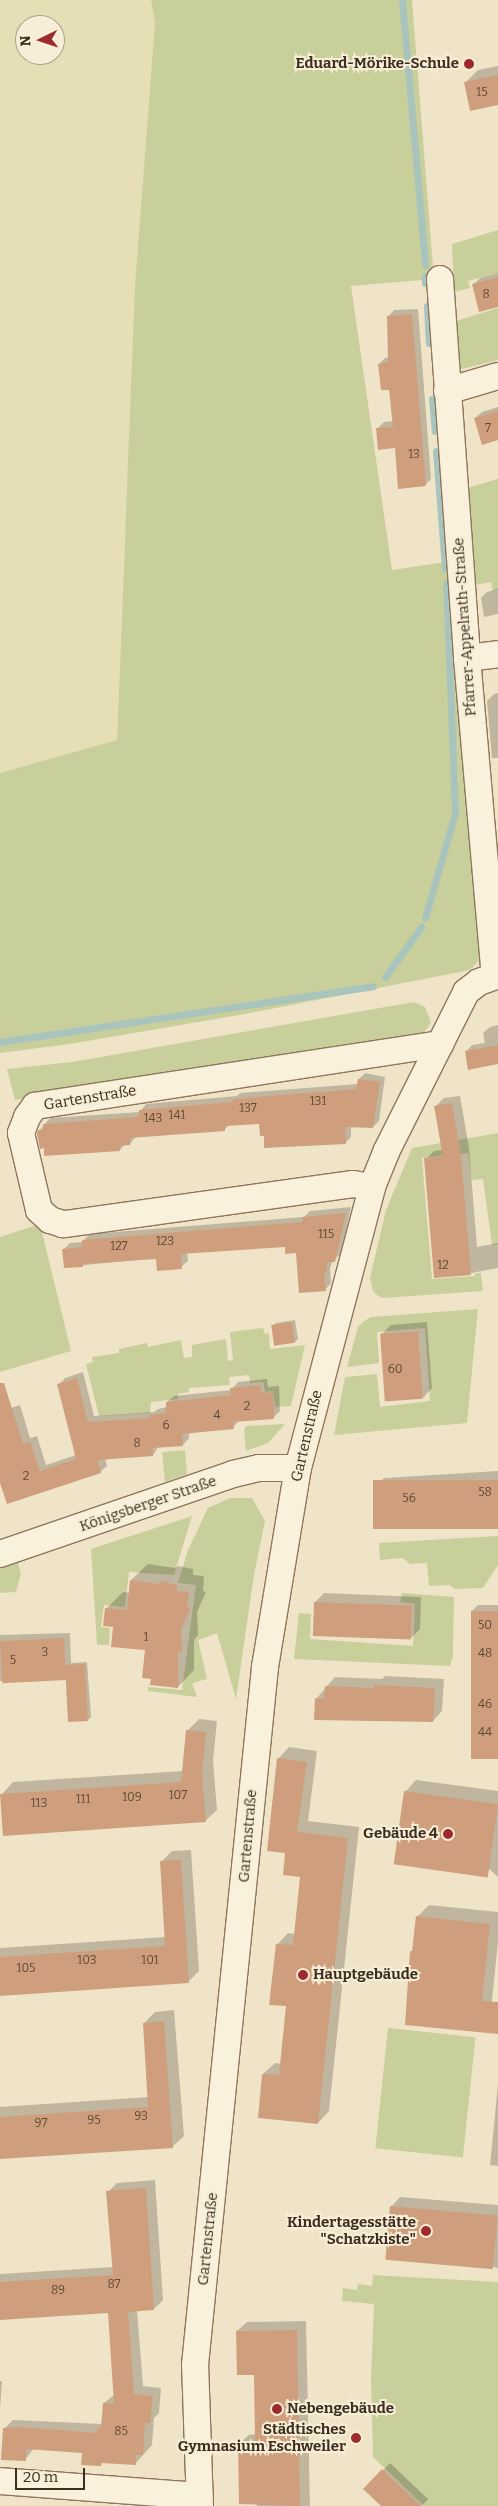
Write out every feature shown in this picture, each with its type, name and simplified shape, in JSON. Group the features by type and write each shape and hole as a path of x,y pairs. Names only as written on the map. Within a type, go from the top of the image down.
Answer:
{"street":[{"name":"Pfarrer-Appelrath-Straße","path":"440,278 467,658 497,975"},
{"path":"447,391 498,376"},
{"path":"467,658 498,654"},
{"name":"Gartenstraße","path":"0,2481 200,2501 195,2366 265,1667 298,1468 372,1187 386,1152 466,992 478,982 497,975"},
{"name":"Gartenstraße","path":"372,1187 352,1184 64,1224 50,1220 39,1210 21,1133 27,1117 35,1106 440,1044"},
{"name":"Königsberger Straße","path":"0,1554 233,1474 259,1468 298,1468"}],"shaded area":[{"path":"0,0 151,0 155,23 124,547 117,740 0,773"}],"green space":[{"path":"151,0 412,0 434,279 351,286 392,570 452,561 482,957 470,970 245,1014 70,1044 0,1053 0,773 117,740 135,286 155,23"},
{"path":"498,230 498,273 468,281 470,288 454,292 452,244"},
{"path":"498,308 498,360 462,369 457,364 453,322"},
{"path":"498,479 498,590 493,591 491,582 475,585 467,488"},
{"path":"414,1002 425,1007 431,1022 418,1042 330,1054 328,1047 15,1100 7,1069 72,1062"},
{"path":"498,1133 498,1244 492,1245 483,1179 472,1180 468,1153 422,1158 432,1279 475,1276 475,1273 481,1273 483,1291 383,1298 377,1295 373,1291 370,1278 386,1210 412,1148"},
{"path":"40,1224 71,1351 0,1372 0,1237"},
{"path":"478,1309 467,1423 334,1435 345,1377 377,1374 380,1407 430,1401 425,1328 377,1332 379,1363 347,1367 358,1327 364,1321 371,1317"},
{"path":"263,1328 265,1334 269,1333 270,1349 305,1345 291,1406 275,1407 273,1391 265,1392 263,1382 250,1383 249,1375 229,1377 230,1385 189,1388 189,1392 178,1394 178,1399 151,1402 150,1413 99,1416 86,1364 93,1362 92,1357 119,1353 119,1349 147,1343 148,1347 181,1340 184,1358 192,1357 192,1345 226,1339 228,1361 233,1360 230,1332"},
{"path":"285,1424 268,1443 246,1451 244,1430 246,1426"},
{"path":"185,1450 187,1474 165,1482 162,1452"},
{"path":"230,1498 252,1498 265,1521 254,1575 236,1699 217,1633 198,1640 207,1679 192,1683 197,1697 148,1691 148,1687 182,1690 196,1585 178,1583 188,1550 208,1508"},
{"path":"192,1516 174,1575 129,1572 125,1607 104,1605 101,1627 110,1628 109,1645 97,1645 91,1549"},
{"path":"498,1536 498,1565 483,1588 455,1589 449,1585 429,1586 427,1563 410,1564 403,1558 380,1560 379,1543"},
{"path":"17,1560 21,1573 16,1592 0,1593 0,1566"},
{"path":"402,1593 454,1597 453,1656 450,1666 294,1659 299,1613 311,1614 310,1639 413,1646 415,1604 400,1602"},
{"path":"388,2028 476,2037 463,2158 375,2148"},
{"path":"373,2275 498,2282 498,2506 424,2506 373,2457 371,2379 374,2304 342,2301 343,2288 357,2290 358,2284 372,2286"}],"building":[{"path":"498,75 498,105 470,111 464,82"},
{"path":"498,277 498,307 479,312 472,284"},
{"path":"412,314 426,486 398,489 395,448 378,450 376,428 393,427 389,390 381,390 378,364 388,362 387,316"},
{"path":"498,411 498,440 482,445 474,418"},
{"path":"498,1045 498,1064 468,1070 465,1051"},
{"path":"358,1079 380,1082 373,1128 345,1127 346,1144 264,1148 264,1136 260,1136 259,1124 225,1126 225,1131 130,1138 130,1145 120,1146 120,1151 44,1156 44,1148 40,1149 37,1134 38,1130 43,1130 43,1124 139,1117 139,1110 233,1102 233,1099 356,1089"},
{"path":"452,1103 461,1156 471,1275 434,1278 424,1158 443,1157 434,1106"},
{"path":"346,1213 335,1262 327,1262 327,1272 324,1273 326,1291 299,1293 296,1253 285,1254 285,1247 181,1254 182,1269 157,1271 156,1259 83,1264 83,1267 64,1268 62,1249 82,1247 82,1240 303,1222 302,1217"},
{"path":"292,1322 295,1343 274,1346 271,1325"},
{"path":"418,1331 423,1399 385,1401 380,1334"},
{"path":"77,1378 88,1422 150,1418 150,1415 166,1413 166,1402 231,1395 230,1388 261,1385 261,1393 273,1392 274,1419 233,1422 234,1429 182,1434 183,1446 153,1448 153,1456 98,1460 101,1473 7,1504 0,1483 0,1383 4,1383 23,1444 30,1442 40,1471 76,1459 57,1384"},
{"path":"373,1480 498,1480 498,1529 373,1529"},
{"path":"130,1580 160,1584 160,1581 177,1585 177,1591 189,1592 187,1607 191,1608 181,1629 182,1653 178,1652 178,1688 150,1685 151,1679 142,1678 145,1650 111,1647 113,1627 103,1626 105,1608 127,1610"},
{"path":"314,1602 412,1605 411,1639 313,1636"},
{"path":"471,1611 498,1611 498,1759 471,1759"},
{"path":"64,1638 66,1680 2,1683 0,1641"},
{"path":"85,1664 88,1721 68,1722 65,1665"},
{"path":"374,1685 435,1688 433,1722 314,1720 315,1698 324,1699 325,1686 374,1688"},
{"path":"186,1730 206,1732 202,1774 206,1822 3,1836 0,1794 181,1782"},
{"name":"Hauptgebäude","path":"277,1758 307,1762 297,1832 348,1838 318,2124 258,2118 262,2074 279,2075 286,2006 269,2005 276,1944 293,1945 300,1877 283,1875 285,1853 267,1851"},
{"name":"Gebäude 4","path":"404,1791 498,1804 488,1878 394,1864"},
{"path":"181,1860 189,1983 0,1996 0,1957 165,1946 160,1861"},
{"path":"416,1916 490,1924 482,2001 498,2002 498,2034 405,2025 410,1951 412,1951"},
{"path":"164,2021 173,2148 0,2159 0,2117 148,2107 143,2023"},
{"path":"146,2188 154,2310 128,2312 134,2394 153,2396 150,2423 145,2423 143,2455 136,2455 136,2465 101,2463 101,2466 81,2465 82,2453 26,2449 26,2461 1,2460 3,2428 21,2427 97,2433 97,2428 101,2428 103,2403 114,2404 108,2313 0,2320 0,2282 113,2275 106,2191"},
{"path":"390,2206 498,2215 493,2269 385,2260"},
{"name":"Nebengebäude","path":"297,2330 300,2506 239,2504 238,2444 255,2443 254,2375 237,2375 236,2331"},
{"path":"382,2469 421,2506 381,2506 363,2489"}],"waterway":[{"path":"402,0 425,265"},
{"path":"425,276 425,283"},
{"path":"427,306 429,343"},
{"path":"432,399 435,431"},
{"path":"436,451 445,569"},
{"path":"425,918 455,813 446,583"},
{"path":"385,977 421,927"},
{"path":"0,1042 373,986"}],"place":[{"name":"Eduard-Mörike-Schule","path":"469,64"},
{"name":"Gebäude 4","path":"448,1834"},
{"name":"Hauptgebäude","path":"303,1975"},
{"name":"Kindertagesstätte \"Schatzkiste\"","path":"426,2231"},
{"name":"Nebengebäude","path":"277,2409"},
{"name":"Städtisches Gymnasium Eschweiler","path":"356,2438"}]}
